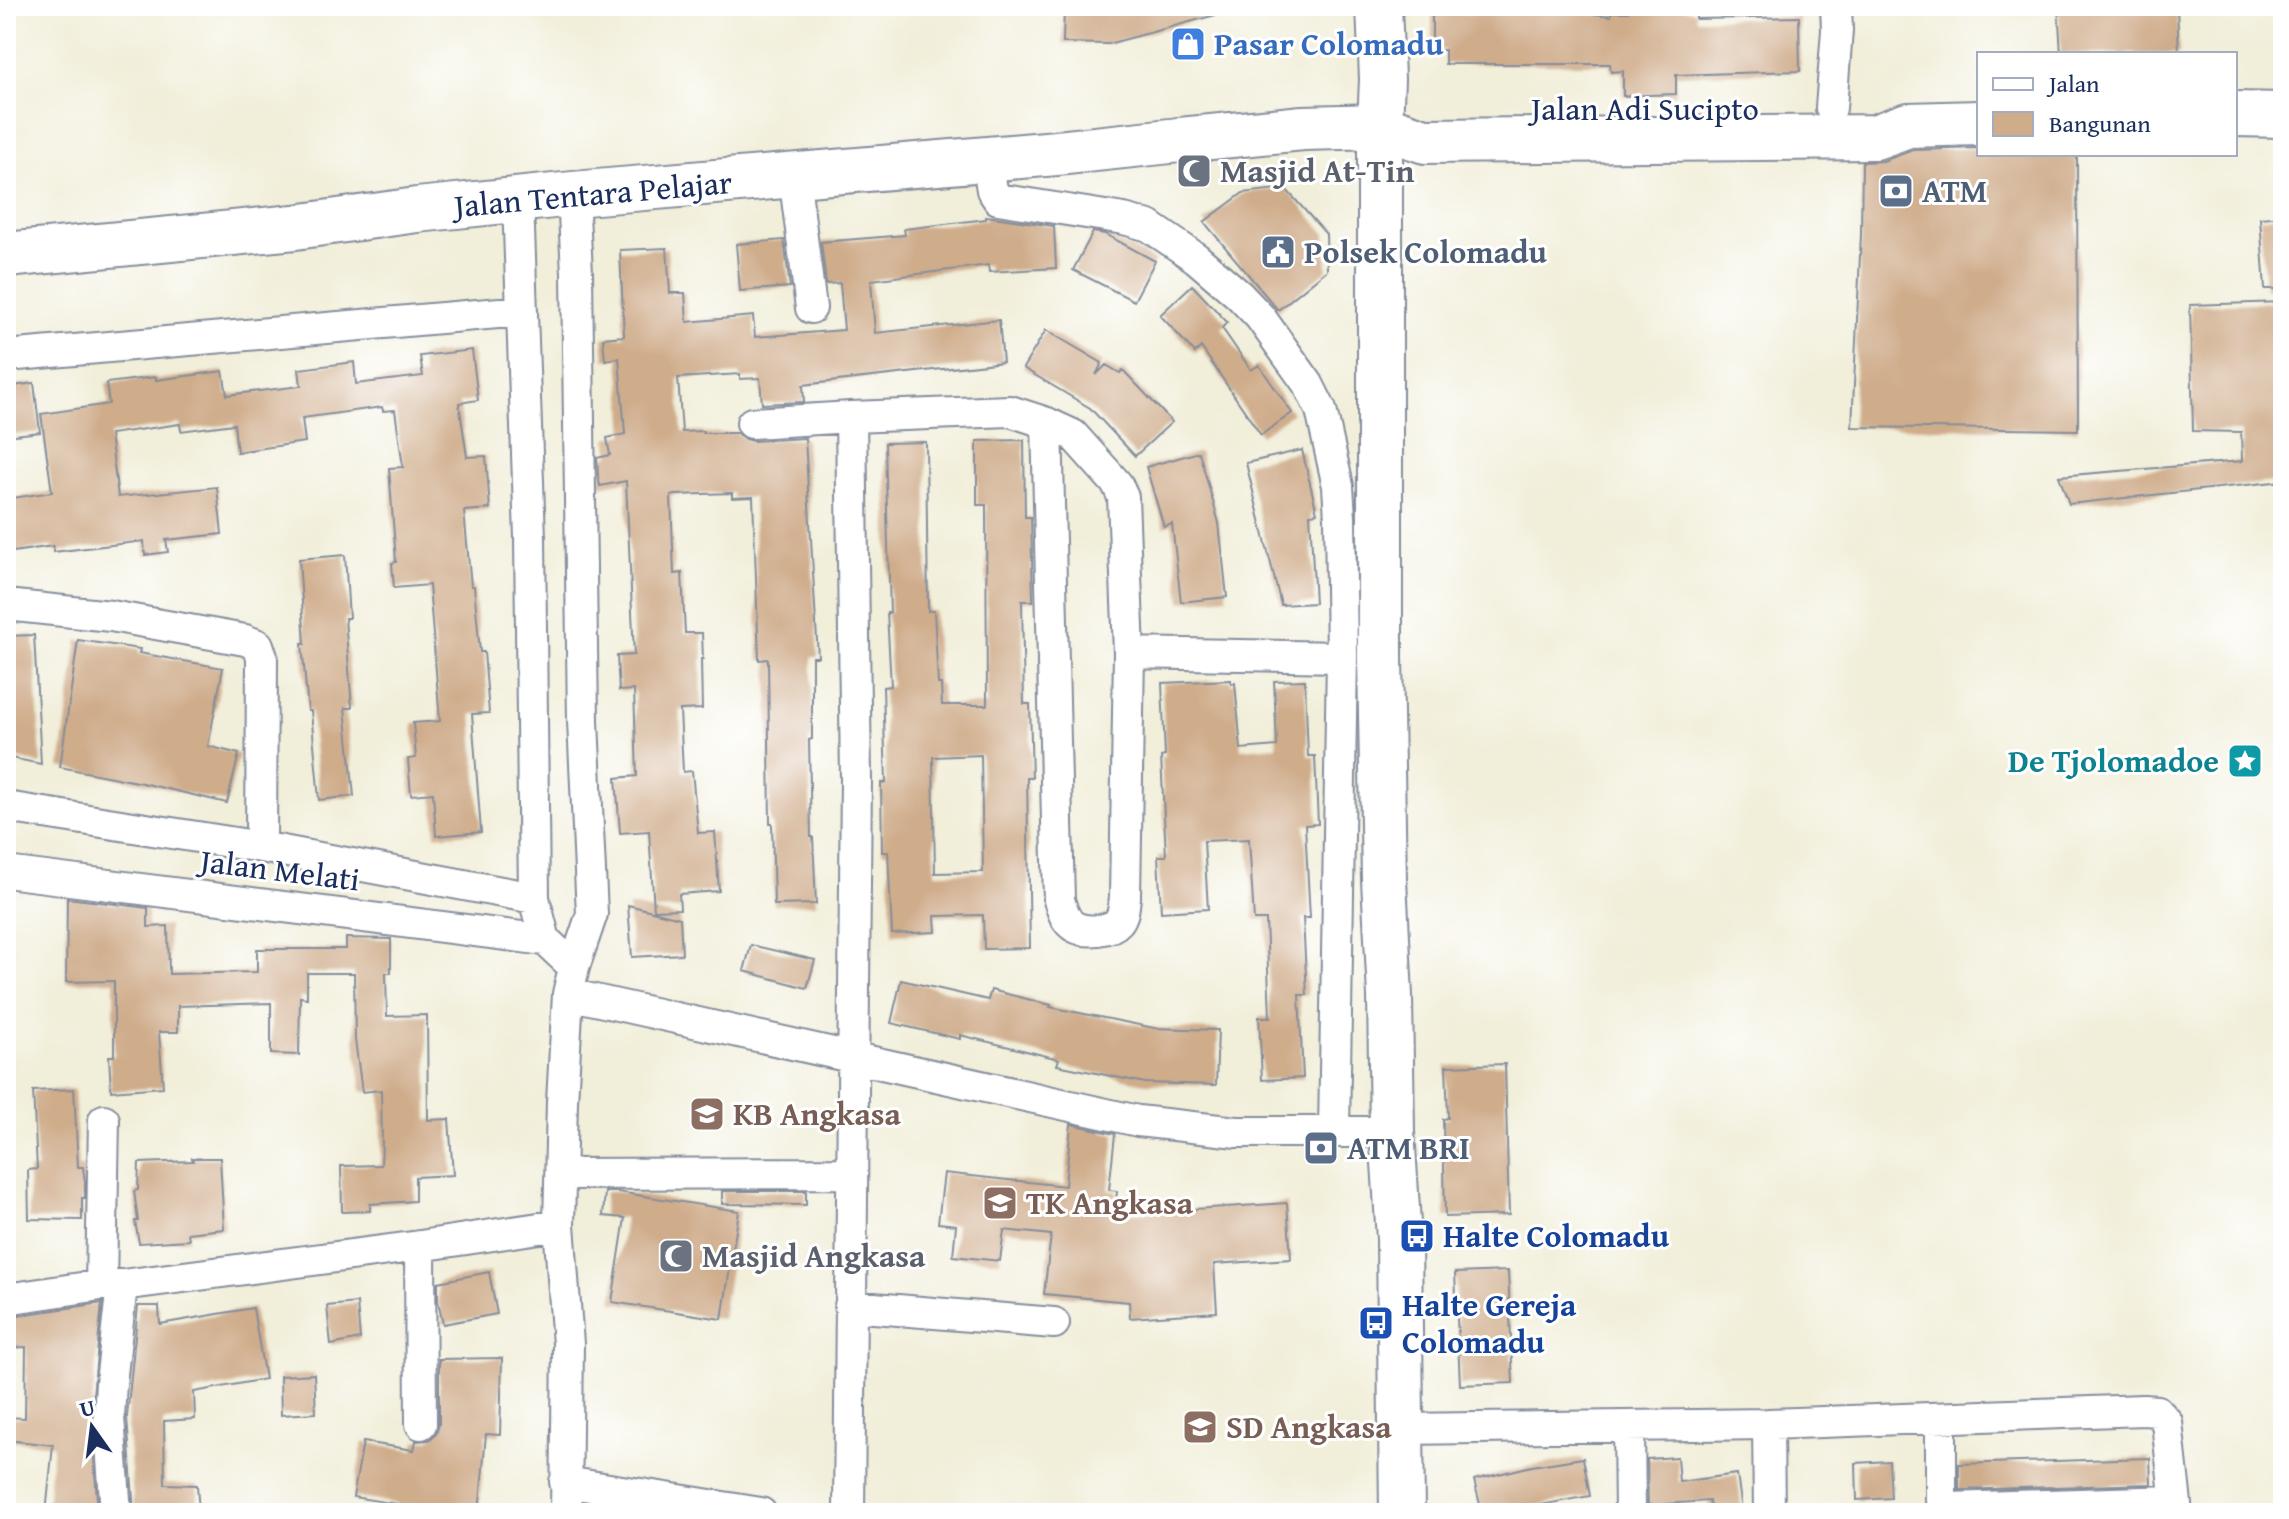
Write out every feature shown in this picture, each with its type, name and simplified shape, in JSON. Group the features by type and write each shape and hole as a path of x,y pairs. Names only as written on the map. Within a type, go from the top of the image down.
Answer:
{"main road":[{"path":"1379,6 1382,79 1380,657 1392,1132 1399,1239 1402,1513"},
{"name":"Jalan Adi Sucipto","path":"1180,140 1303,128 1380,126 1425,110 1873,108 1908,125"},
{"path":"2237,114 2283,115"},
{"name":"Jalan Adi Sucipto","path":"1380,126 1425,141 1875,137 1908,125 1977,123"},
{"name":"Jalan Tentara Pelajar","path":"6,255 295,227 417,210 573,194 1180,140"}],"street":[{"path":"1831,108 1836,6"},
{"path":"987,159 992,190 998,199 1124,219 1149,226 1196,258 1260,317 1308,384 1321,410 1338,486 1340,518 1342,657 1334,1131"},
{"path":"794,175 811,308"},
{"path":"566,1513 568,1344 559,1225 562,1102 571,980 592,914 583,721 577,273 573,194"},
{"path":"518,201 530,538 534,898 545,940 571,980 853,1057 1138,1121 1237,1132 1392,1132"},
{"path":"6,356 522,311"},
{"path":"752,423 1010,411 1047,423 1073,435 1117,484 1123,497 1129,653 1125,897 1123,912 1117,923 1105,929 1075,927 1065,916 1059,900 1047,423"},
{"path":"849,1513 856,779 851,417"},
{"path":"6,605 111,616 258,645 262,657 261,847"},
{"path":"1129,653 1342,657"},
{"path":"6,807 261,847 534,898"},
{"name":"Jalan Melati","path":"6,872 545,940"},
{"path":"104,1120 111,1285 109,1417 116,1513"},
{"path":"561,1174 852,1173"},
{"path":"6,1299 559,1225"},
{"path":"420,1246 421,1424"},
{"path":"850,1306 1054,1323"},
{"path":"1401,1429 1768,1424 2157,1411 2167,1422 2176,1507 1949,1508 1941,1500 1941,1419"},
{"path":"1768,1424 1769,1513"},
{"path":"1629,1426 1630,1513"},
{"path":"565,1482 761,1513"}],"building":[{"path":"1064,6 1222,6 1223,13 1108,44 1063,43"},
{"path":"1628,6 1675,6 1696,12 1696,19 1799,17 1800,71 1676,75 1676,94 1623,96 1623,71 1611,72 1610,64 1445,64 1445,50 1432,50 1432,13 1533,14 1532,8 1611,16 1611,12 1628,12"},
{"path":"2058,6 2177,6 2179,52 2061,52"},
{"path":"1977,148 1977,156 2077,156 2078,430 1852,427 1862,162 1883,161 1913,150"},
{"name":"Polsek Colomadu","path":"1285,188 1326,234 1327,270 1278,310 1204,222 1243,193"},
{"path":"986,216 1054,226 1056,268 989,272 988,265 871,280 875,333 999,320 1003,362 803,385 804,402 762,404 760,378 740,379 740,374 678,378 682,432 737,433 753,441 805,438 818,657 812,657 812,739 809,740 816,904 774,905 768,659 759,660 753,497 732,498 732,493 675,495 671,496 674,574 682,573 685,633 702,633 703,659 702,709 680,710 683,772 692,771 698,833 715,832 719,891 679,894 680,909 654,910 649,831 620,833 616,778 637,776 634,690 619,691 617,656 634,655 626,481 600,486 597,458 610,455 607,438 625,434 619,358 605,360 603,338 624,336 620,250 667,248 670,293 685,293 687,322 753,316 755,337 844,330 840,283 826,284 821,242 905,235 904,229 986,219"},
{"path":"2283,216 2283,289 2265,289 2260,218"},
{"path":"1093,232 1105,234 1155,261 1134,301 1073,270"},
{"path":"784,240 790,287 740,291 736,244"},
{"path":"1192,285 1227,322 1222,328 1251,370 1259,365 1292,413 1261,435 1201,347 1195,353 1160,315"},
{"path":"2283,302 2283,481 2069,504 2059,476 2242,461 2241,432 2193,431 2190,305"},
{"path":"1046,330 1102,363 1096,375 1106,365 1120,373 1123,370 1172,422 1135,456 1090,408 1023,368"},
{"path":"472,350 478,400 459,403 467,457 486,456 490,509 464,511 480,652 484,652 489,713 472,714 481,832 436,836 433,793 411,795 408,759 416,758 413,723 440,721 429,585 394,588 392,563 396,562 389,468 403,467 395,410 383,411 382,407 302,418 305,442 237,452 234,424 181,431 180,424 110,434 118,497 217,487 222,534 166,540 168,552 145,555 144,541 53,552 53,546 6,553 6,499 52,492 41,414 109,404 106,383 223,371 227,395 301,386 299,369 354,362 356,384 423,376 420,356"},
{"path":"34,383 40,432 6,436 6,387"},
{"path":"1024,440 1025,517 1031,517 1033,601 1022,601 1024,704 1030,704 1032,778 1027,778 1030,948 984,949 983,915 935,916 936,932 892,934 888,852 882,852 881,783 886,783 883,687 891,686 885,443 926,442 928,611 934,611 942,705 987,705 986,505 977,505 977,441","holes":["981,755 983,872 935,873 933,757"]},
{"path":"1302,450 1317,513 1310,514 1315,603 1281,605 1246,463"},
{"path":"1199,452 1219,523 1227,597 1181,602 1172,524 1164,527 1146,467"},
{"path":"345,555 349,618 345,618 352,708 345,708 354,796 319,800 302,644 305,644 299,559"},
{"path":"34,635 41,764 6,757 6,636"},
{"path":"78,640 140,649 139,653 223,668 208,746 239,754 227,803 60,767"},
{"path":"1231,680 1231,684 1235,683 1241,749 1277,746 1274,681 1305,680 1308,756 1315,756 1318,824 1305,825 1310,918 1303,918 1307,995 1299,995 1303,1078 1262,1080 1259,1017 1270,1017 1266,920 1254,920 1249,839 1204,841 1208,909 1161,912 1158,856 1166,856 1161,757 1165,756 1162,683"},
{"path":"67,898 148,908 148,927 168,926 169,974 257,972 257,949 346,949 346,938 391,939 391,973 386,973 387,1016 427,1015 428,1120 449,1119 453,1175 415,1177 415,1201 370,1204 370,1211 342,1212 341,1166 381,1165 381,1090 362,1092 355,1040 354,973 307,973 307,998 300,997 299,1055 271,1054 271,1003 178,1006 178,1032 159,1032 163,1087 111,1091 109,1056 114,1056 114,981 66,982"},
{"path":"628,905 680,918 682,954 632,957"},
{"path":"751,945 815,960 807,988 744,971"},
{"path":"901,980 988,1000 991,990 1050,1007 1154,1028 1218,1030 1216,1085 1145,1083 1057,1065 1059,1059 960,1035 960,1039 891,1023"},
{"path":"1505,1064 1509,1215 1445,1217 1443,1119 1448,1118 1446,1066"},
{"path":"74,1089 78,1167 83,1167 85,1182 82,1220 29,1219 28,1170 37,1169 33,1091"},
{"path":"1071,1124 1115,1134 1109,1190 1117,1191 1115,1214 1287,1203 1291,1259 1214,1264 1217,1312 1130,1318 1129,1302 1044,1294 1051,1235 1004,1230 1000,1261 953,1256 956,1225 938,1223 944,1173 1065,1186"},
{"path":"192,1158 220,1158 224,1229 188,1233 189,1240 139,1243 134,1191 138,1190 139,1163 193,1161"},
{"path":"722,1191 806,1191 806,1205 722,1204"},
{"name":"Masjid Angkasa","path":"605,1192 739,1211 722,1319 612,1302 625,1218 603,1216"},
{"path":"1508,1271 1513,1383 1460,1385 1455,1273"},
{"path":"489,1272 497,1314 443,1324 438,1282"},
{"path":"102,1303 91,1416 98,1513 46,1513 53,1445 6,1440 6,1417 25,1418 26,1347 6,1348 6,1317"},
{"path":"357,1303 360,1339 331,1345 327,1306"},
{"path":"138,1306 159,1306 160,1324 253,1308 265,1379 194,1392 195,1419 164,1421 165,1484 197,1485 199,1513 134,1513 127,1417"},
{"path":"502,1358 500,1435 486,1434 479,1513 403,1513 404,1505 353,1497 363,1442 414,1450 416,1441 429,1440 436,1434 439,1424 439,1359"},
{"path":"314,1374 316,1413 281,1415 280,1376"},
{"path":"1677,1457 1679,1482 1737,1474 1742,1510 1711,1513 1709,1501 1648,1505 1647,1459"},
{"path":"1583,1458 1590,1496 1529,1507 1529,1513 1482,1513 1474,1480"},
{"path":"2150,1458 2151,1484 1959,1490 1959,1464"},
{"path":"1889,1461 1891,1498 1857,1500 1856,1463"}],"place":[{"name":"Pasar Colomadu","path":"1188,44"},
{"name":"Masjid At-Tin","path":"1194,171"},
{"name":"ATM","path":"1896,191"},
{"name":"Polsek Colomadu","path":"1278,252"},
{"name":"De Tjolomadoe","path":"2245,761"},
{"name":"KB Angkasa","path":"707,1114"},
{"name":"ATM BRI","path":"1321,1148"},
{"name":"TK Angkasa","path":"1000,1203"},
{"name":"Halte Colomadu","path":"1417,1236"},
{"name":"Masjid Angkasa","path":"676,1256"},
{"name":"Halte Gereja Colomadu","path":"1376,1323"},
{"name":"SD Angkasa","path":"1200,1427"}]}
